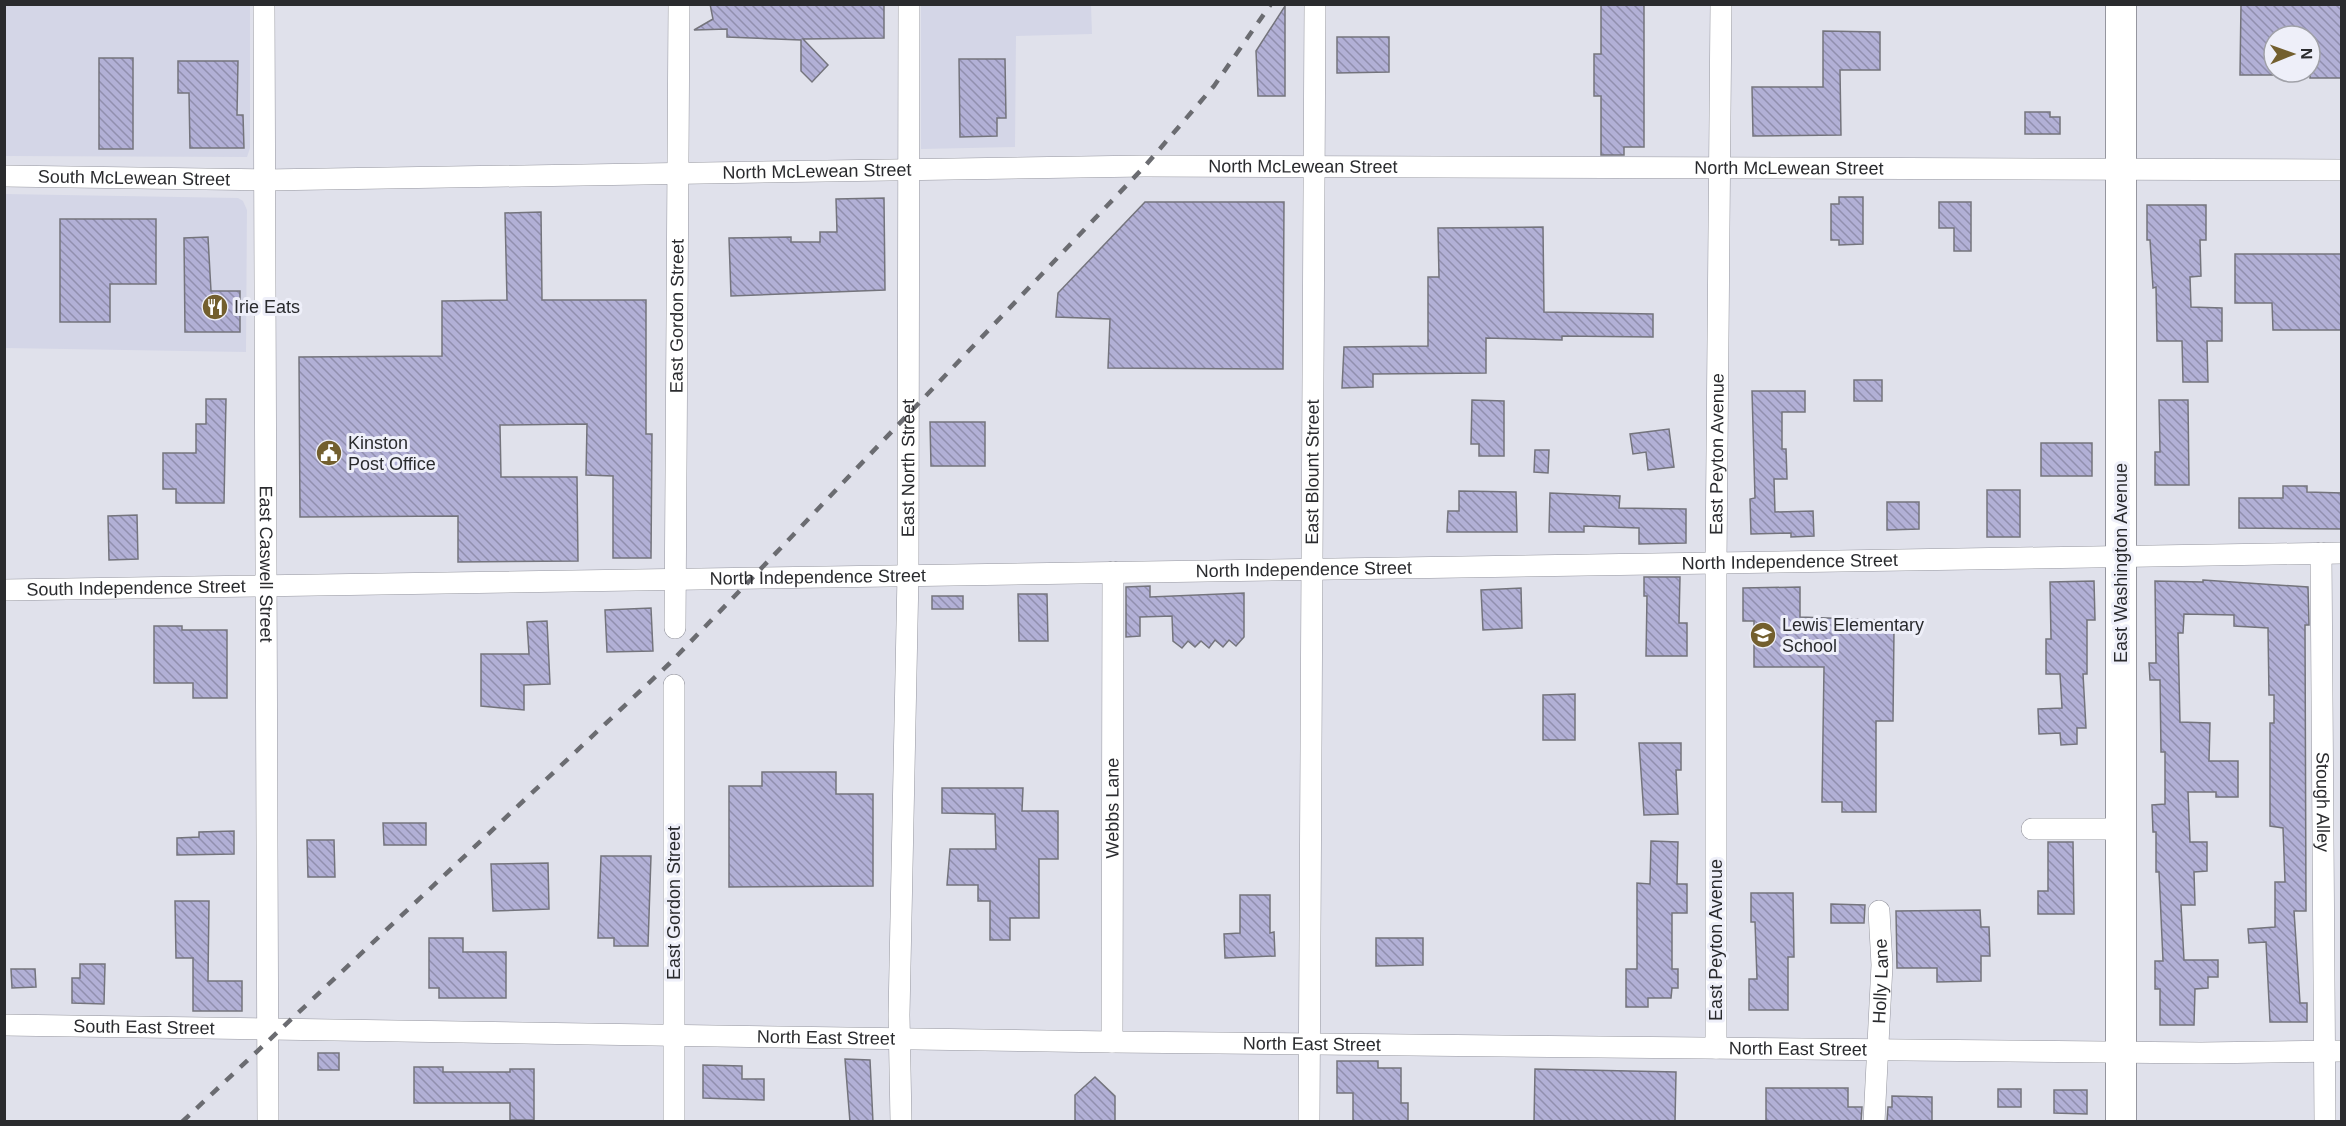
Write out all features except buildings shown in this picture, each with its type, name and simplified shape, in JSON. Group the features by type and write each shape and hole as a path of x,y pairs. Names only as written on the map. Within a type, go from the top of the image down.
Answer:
{"street":[{"name":"East Caswell Street","path":"264,4 266,585 275,1027 268,1122"},
{"name":"East Gordon Street","path":"675,628 679,4"},
{"name":"East North Street","path":"901,1122 900,1039 908,575 909,4"},
{"name":"East Blount Street","path":"1309,1122 1315,4"},
{"name":"East Peyton Avenue","path":"1716,1048 1716,562 1721,4"},
{"name":"East Washington Avenue","path":"2121,4 2121,1122"},
{"name":"North McLewean Street","path":"265,180 907,169 1313,167 2122,167 2342,170"},
{"name":"South McLewean Street","path":"4,176 265,180"},
{"name":"North Independence Street","path":"266,585 2331,553"},
{"name":"Stough Alley","path":"2325,1122 2333,1051 2331,553"},
{"name":"Webbs Lane","path":"1112,1042 1113,572"},
{"name":"South Independence Street","path":"4,590 266,585"},
{"name":"East Gordon Street","path":"674,685 674,1122"},
{"path":"2032,829 2121,828"},
{"name":"Holly Lane","path":"1874,1122 1882,965 1879,911"},
{"name":"South East Street","path":"4,1025 275,1027"},
{"name":"North East Street","path":"275,1027 1309,1045 2122,1052 2333,1051"}],"shaded area":[{"path":"5,5 250,5 250,148 247,157 5,156"},
{"path":"921,5 1091,5 1092,34 1016,36 1015,147 921,149"},
{"path":"5,194 238,198 243,201 247,210 246,352 5,348"}],"railway":[{"path":"182,1122 670,663 1145,166 1214,86 1271,4"}],"place":[{"name":"Irie Eats","path":"215,307"},
{"name":"Kinston Post Office","path":"329,453"},
{"name":"Lewis Elementary School","path":"1763,635"}]}
